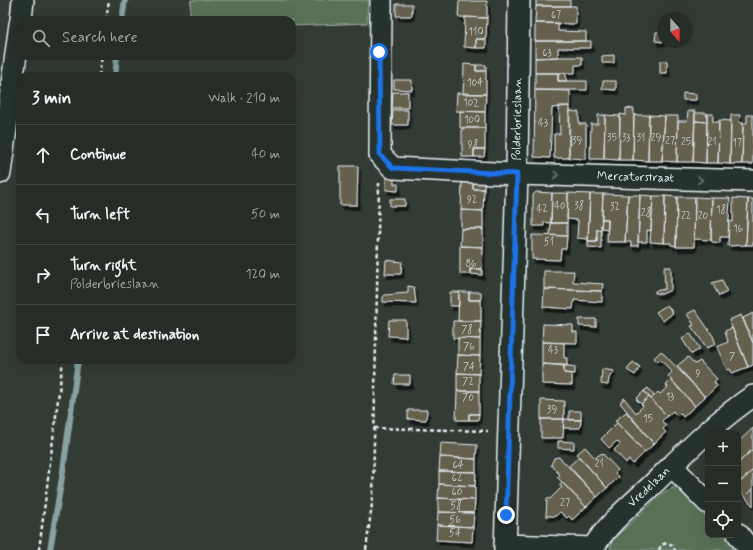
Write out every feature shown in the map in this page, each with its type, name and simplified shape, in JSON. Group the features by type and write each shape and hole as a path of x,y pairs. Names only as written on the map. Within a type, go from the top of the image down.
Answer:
{"street":[{"path":"21,16 23,0"},
{"path":"380,155 381,0"},
{"name":"Polderbrieslaan","path":"505,547 517,174 519,0"},
{"path":"0,173 16,54"},
{"name":"Mercatorstraat","path":"380,155 393,168 517,174 753,181"},
{"path":"672,466 732,410 753,396"},
{"name":"Vredelaan","path":"505,547 594,549 602,533 672,466 707,502"},
{"path":"741,538 750,550"}],"path":[{"path":"107,16 109,0"},
{"path":"100,72 101,60"},
{"path":"366,550 373,496 380,155"},
{"path":"39,550 62,364"},
{"path":"374,428 509,432"},
{"path":"658,550 661,545 667,543 672,545 675,550"}],"green space":[{"path":"191,0 368,0 367,23 296,26 296,16 189,16"},
{"path":"675,487 684,492 705,515 705,538 726,538 731,544 733,550 610,550 612,540 664,492"}],"building":[{"path":"536,0 570,0 570,6 536,6"},
{"path":"459,1 487,1 487,18 458,17"},
{"path":"396,4 412,4 412,16 396,16"},
{"path":"536,6 576,6 576,24 535,23"},
{"path":"465,17 487,18 486,39 476,39 476,48 464,47"},
{"path":"535,23 558,23 558,31 586,32 586,41 535,41"},
{"path":"656,32 657,32 657,41 655,41"},
{"path":"476,39 486,39 486,48 476,48"},
{"path":"535,41 591,41 591,48 558,48 558,57 535,58"},
{"path":"614,55 614,63 602,63 602,56"},
{"path":"582,57 582,65 575,65 575,73 535,73 535,58"},
{"path":"660,61 667,61 667,73 660,73"},
{"path":"464,64 476,65 476,71 486,71 486,94 463,94"},
{"path":"476,65 486,65 486,71 476,71"},
{"path":"535,73 558,73 558,81 587,81 587,90 535,90"},
{"path":"558,73 566,73 566,81 558,81"},
{"path":"394,80 412,80 412,90 394,89"},
{"path":"603,81 616,81 616,90 602,89"},
{"path":"535,90 570,91 570,106 552,108 550,158 534,157"},
{"path":"393,92 408,92 408,108 392,108"},
{"path":"457,93 486,94 485,112 456,111"},
{"path":"683,93 696,94 696,100 683,100"},
{"path":"559,106 570,106 569,158 554,158 554,134 560,134"},
{"path":"626,108 634,109 633,160 619,160 620,114 626,115"},
{"path":"393,110 408,110 408,125 392,125"},
{"path":"460,111 485,112 485,128 460,128"},
{"path":"569,111 579,112 579,124 586,124 586,159 569,158"},
{"path":"688,111 695,111 693,162 677,162 678,121 687,121"},
{"path":"695,113 707,113 707,122 695,121"},
{"path":"707,114 713,114 713,122 719,122 718,163 706,163"},
{"path":"598,115 605,115 604,159 590,159 591,124 598,124"},
{"path":"605,115 620,116 619,160 604,159"},
{"path":"634,115 649,115 648,161 633,160"},
{"path":"649,115 665,116 662,161 648,161"},
{"path":"731,115 740,115 739,122 743,123 742,164 730,164"},
{"path":"747,115 753,115 753,164 742,164 743,123 747,123"},
{"path":"665,116 678,116 677,162 662,161"},
{"path":"719,120 731,121 730,164 718,163"},
{"path":"695,121 707,122 706,163 693,162"},
{"path":"462,128 485,128 485,149 474,149 474,157 462,157"},
{"path":"474,149 485,149 484,157 474,157"},
{"path":"340,166 358,166 357,205 340,205"},
{"path":"386,176 394,176 394,184 398,184 398,191 386,190"},
{"path":"462,181 473,182 473,189 484,189 483,211 461,210"},
{"path":"473,182 484,182 484,189 473,189"},
{"path":"536,192 552,193 551,223 544,222 544,226 533,226 533,195"},
{"path":"552,193 568,193 567,223 551,223"},
{"path":"568,193 590,194 588,239 577,238 578,220 567,219"},
{"path":"590,194 603,194 601,230 597,229 597,241 588,241"},
{"path":"603,194 628,195 625,242 607,242 608,219 602,219"},
{"path":"628,195 640,195 638,246 631,246 631,242 625,242"},
{"path":"640,195 653,196 651,231 647,230 647,242 638,242"},
{"path":"653,196 665,196 664,243 650,242"},
{"path":"665,196 677,197 676,246 671,245 671,243 664,243"},
{"path":"677,197 695,197 694,247 676,247"},
{"path":"695,197 712,198 711,240 694,239"},
{"path":"712,198 730,198 728,237 720,237 720,243 712,242 711,240"},
{"path":"733,198 748,199 746,245 728,246 729,221 733,222"},
{"path":"390,199 405,199 405,206 390,206"},
{"path":"748,199 753,199 753,245 746,245"},
{"path":"461,210 483,211 483,229 461,229"},
{"path":"602,219 608,219 608,229 601,228"},
{"path":"551,223 567,223 567,236 550,235"},
{"path":"461,229 483,229 483,247 460,246"},
{"path":"597,229 601,230 601,248 588,247 588,241 597,241"},
{"path":"532,235 567,236 566,249 561,249 560,260 532,259"},
{"path":"460,246 483,247 482,269 470,269 470,274 460,274"},
{"path":"386,260 402,262 401,274 385,274"},
{"path":"664,267 671,267 671,290 662,294 655,293 655,291 665,289"},
{"path":"470,269 482,269 482,275 470,274"},
{"path":"544,271 574,271 573,282 603,284 602,291 544,289"},
{"path":"722,280 727,292 719,296 712,283"},
{"path":"408,286 414,287 416,303 383,302 383,297 385,295 408,293"},
{"path":"544,289 602,291 602,302 574,300 573,309 543,307"},
{"path":"450,292 459,292 459,306 450,306"},
{"path":"459,292 469,292 469,300 481,300 481,321 458,321"},
{"path":"469,292 481,292 481,300 469,300"},
{"path":"667,305 673,313 663,321 656,312"},
{"path":"695,310 713,336 716,344 707,348 691,326 694,325 687,314"},
{"path":"753,313 753,343 743,318"},
{"path":"741,315 753,343 753,365 748,367 729,320"},
{"path":"579,319 596,319 596,327 579,326"},
{"path":"389,320 406,320 406,337 388,336"},
{"path":"453,321 481,321 480,339 453,338"},
{"path":"543,324 573,325 573,332 577,332 577,343 542,342"},
{"path":"732,328 748,367 732,373 730,369 727,370 717,347 728,342 725,331"},
{"path":"690,333 700,349 692,354 682,339"},
{"path":"458,338 480,339 480,356 458,355"},
{"path":"542,342 564,343 564,358 567,358 567,366 542,364"},
{"path":"661,351 705,397 695,406 668,376 672,372 660,359 658,362 654,358"},
{"path":"458,355 480,356 479,374 457,373"},
{"path":"688,357 695,364 700,361 717,379 714,382 717,386 705,397 677,366"},
{"path":"633,362 640,367 635,375 627,370"},
{"path":"542,364 564,365 564,373 572,374 572,385 542,384"},
{"path":"564,365 575,367 575,374 564,373"},
{"path":"602,369 614,371 609,378 608,385 601,384"},
{"path":"457,373 479,374 479,391 457,391"},
{"path":"395,375 410,375 410,384 394,384"},
{"path":"671,380 695,406 683,417 680,413 677,416 673,411 667,416 651,399 658,392 660,394 668,387 666,385"},
{"path":"648,388 654,396 651,399 644,391"},
{"path":"457,391 479,391 479,414 469,414 469,420 456,420"},
{"path":"644,391 649,397 641,404 636,399"},
{"path":"649,397 667,416 662,421 666,426 663,429 666,432 654,444 620,403 624,398 636,413 643,406 641,404"},
{"path":"541,400 564,401 564,419 541,419"},
{"path":"408,410 427,410 426,420 408,419"},
{"path":"569,411 581,411 581,420 569,420"},
{"path":"626,412 654,444 645,452 615,421"},
{"path":"469,414 479,414 478,420 469,420"},
{"path":"541,419 564,419 563,438 541,438"},
{"path":"564,419 581,420 580,428 563,428"},
{"path":"617,423 645,452 633,464 629,460 626,463 614,450 620,444 617,441 609,448 601,439"},
{"path":"753,428 753,449 741,460 741,439"},
{"path":"558,441 574,442 574,449 558,448"},
{"path":"441,443 477,445 476,459 440,457"},
{"path":"585,447 595,458 602,453 618,470 615,473 619,477 607,488 577,454"},
{"path":"753,449 753,470 741,481 741,466 741,460"},
{"path":"440,457 476,459 476,472 439,471"},
{"path":"559,457 597,497 586,507 557,477 560,475 551,465 554,458"},
{"path":"579,457 607,488 597,497 569,466"},
{"path":"753,470 753,489 745,497 741,493 741,481"},
{"path":"439,471 476,472 475,486 439,484"},
{"path":"562,482 586,507 572,520 569,516 567,518 560,512 556,516 546,516 547,498 550,499 562,487 559,485"},
{"path":"439,484 475,486 475,500 438,498"},
{"path":"753,489 753,506 745,497"},
{"path":"438,498 475,500 474,513 438,512"},
{"path":"438,512 474,513 473,527 437,525"},
{"path":"437,525 473,527 472,542 436,540"}],"waterway":[{"path":"123,16 125,0"},
{"path":"115,72 117,60"},
{"path":"50,550 63,471 77,364"}],"route":[{"path":"379,52 380,155 393,168 517,174 506,515"}]}
